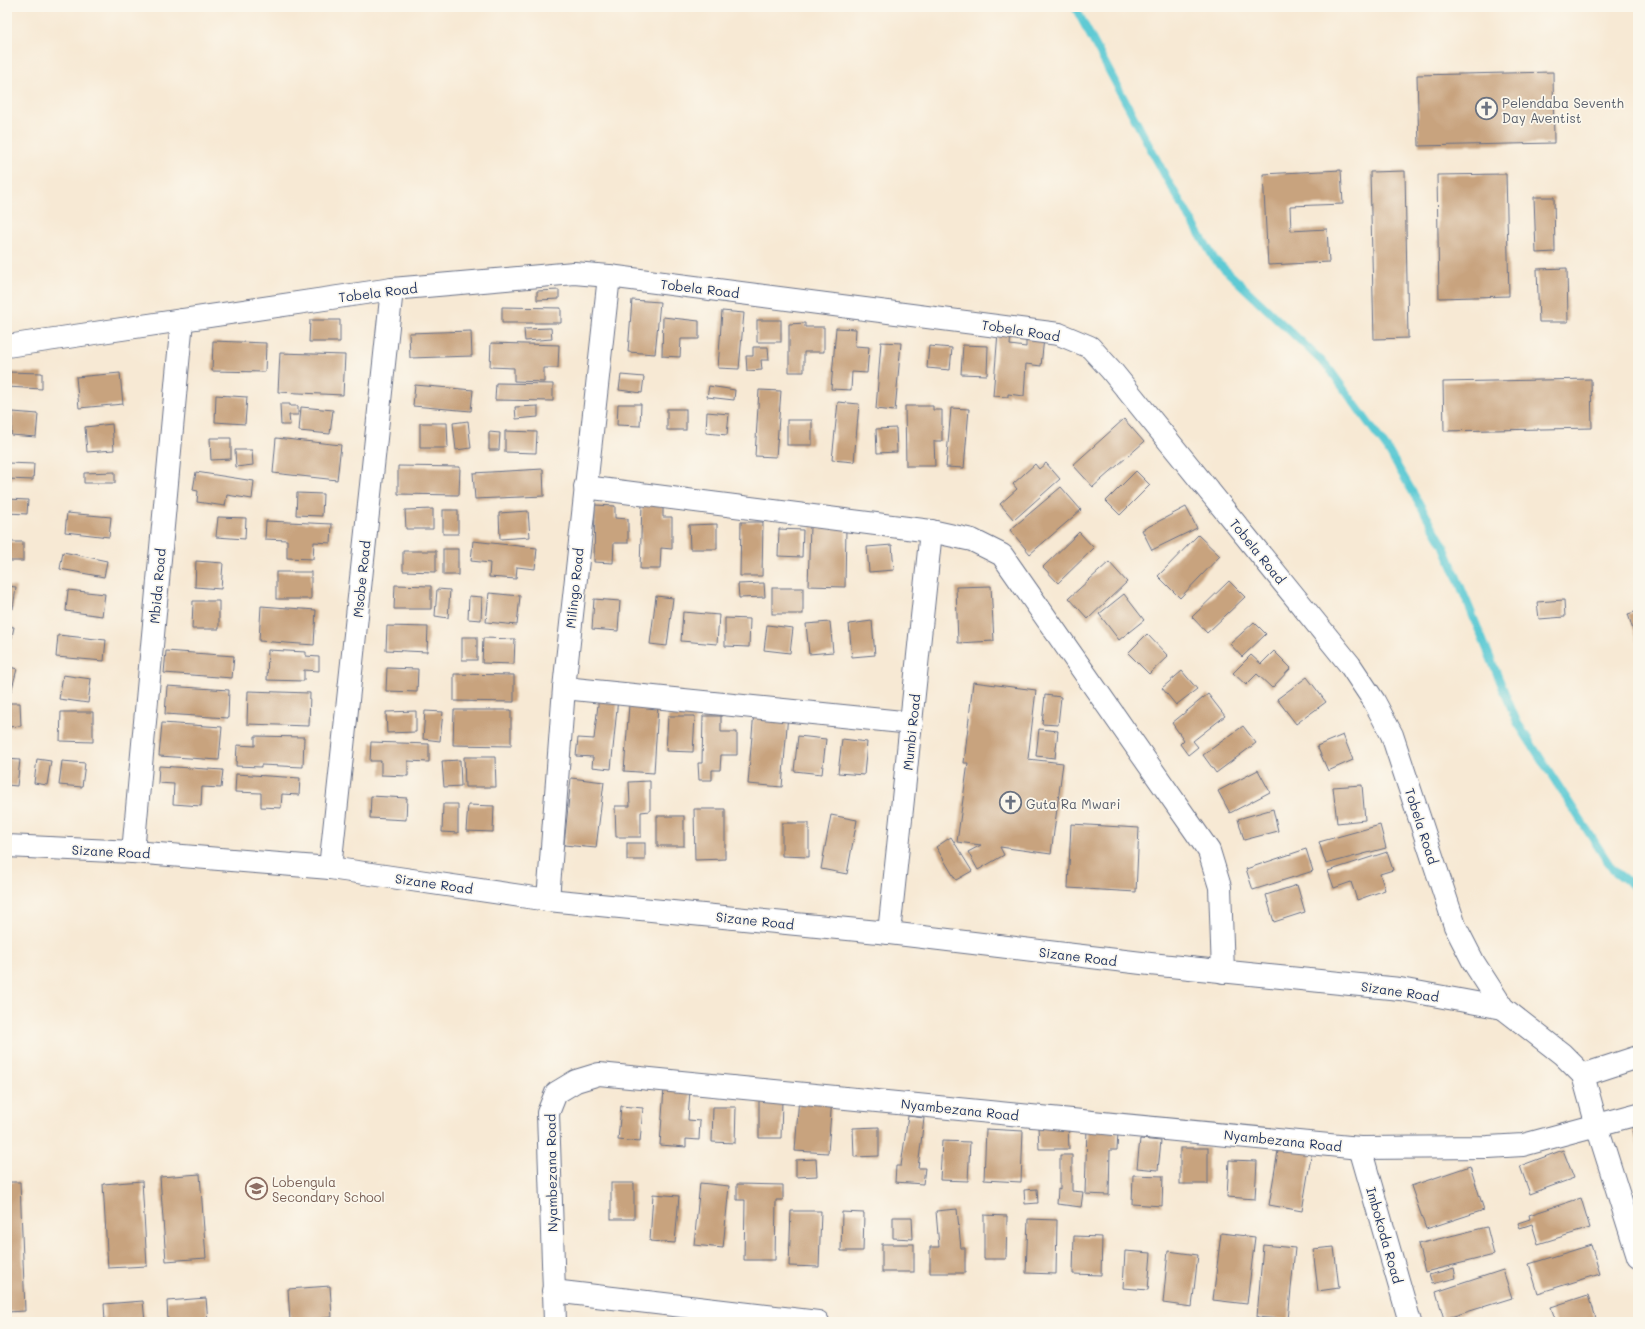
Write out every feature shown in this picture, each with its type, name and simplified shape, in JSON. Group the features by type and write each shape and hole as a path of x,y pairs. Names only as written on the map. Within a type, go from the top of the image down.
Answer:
{"street":[{"name":"Tobela Road","path":"7,346 392,289 574,273 609,276 1059,334 1090,348 1112,370 1345,660 1374,701 1392,735 1455,926 1474,963 1503,1008 1562,1054 1583,1075"},
{"name":"Milingo Road","path":"548,900 564,688 609,276"},
{"name":"Msobe Road","path":"330,868 392,289"},
{"name":"Mbida Road","path":"133,852 182,320"},
{"path":"585,487 931,531 972,540 1002,555 1209,852 1220,887 1223,972"},
{"name":"Mumbi Road","path":"889,933 931,531"},
{"path":"564,688 912,723"},
{"name":"Sizane Road","path":"7,846 133,852 330,868 548,900 889,933 1223,972 1400,989 1503,1008"},
{"path":"1638,1057 1583,1075 1597,1126 1638,1256"},
{"name":"Nyambezana Road","path":"555,1322 548,1113 556,1093 576,1082 599,1074 1360,1148 1488,1147 1523,1145 1638,1114"},
{"name":"Imbokoda Road","path":"1360,1148 1410,1322"},
{"path":"553,1291 818,1322"}],"building":[{"name":"Pelendaba Seventh Day Aventist","path":"1553,72 1554,143 1419,146 1417,75"},
{"path":"1341,170 1343,204 1290,206 1291,231 1327,229 1329,262 1268,265 1263,174"},
{"path":"1405,171 1408,338 1374,339 1370,172"},
{"path":"1506,174 1509,296 1439,298 1437,175"},
{"path":"1534,197 1554,197 1555,252 1536,253"},
{"path":"1567,268 1568,322 1539,322 1537,269"},
{"path":"559,290 559,299 537,300 537,291"},
{"path":"632,300 660,302 655,354 628,352"},
{"path":"502,307 561,308 561,323 502,323"},
{"path":"722,311 744,313 739,369 718,368"},
{"path":"663,317 699,321 699,339 681,339 680,357 662,356"},
{"path":"310,320 340,320 340,342 309,342"},
{"path":"757,320 781,320 781,342 757,342"},
{"path":"805,323 805,327 824,327 824,352 804,352 804,372 789,372 789,324"},
{"path":"551,328 552,339 525,341 524,329"},
{"path":"836,328 856,329 855,346 869,347 867,373 852,372 851,390 831,389"},
{"path":"471,331 472,356 410,358 409,333"},
{"path":"998,332 1011,333 1010,345 1026,347 1026,337 1044,338 1041,366 1026,364 1024,396 1008,394 1008,397 993,396"},
{"path":"213,341 266,343 265,372 212,371"},
{"path":"881,342 901,343 895,411 876,409"},
{"path":"491,343 559,345 558,368 544,368 544,382 514,381 514,368 490,367"},
{"path":"963,345 988,346 987,375 961,374"},
{"path":"929,346 952,348 950,370 927,368"},
{"path":"753,347 768,347 769,360 761,360 762,370 747,371 746,356 753,356"},
{"path":"280,353 345,355 343,395 278,392"},
{"path":"7,372 42,373 42,389 7,387"},
{"path":"120,373 123,404 79,408 76,377"},
{"path":"621,375 644,377 642,393 619,390"},
{"path":"1591,379 1592,428 1444,431 1443,382"},
{"path":"496,383 553,384 553,401 495,400"},
{"path":"415,385 473,390 471,411 413,406"},
{"path":"709,386 735,390 734,400 707,397"},
{"path":"759,390 781,391 776,457 755,456"},
{"path":"216,395 247,397 245,424 215,422"},
{"path":"838,402 859,404 854,462 832,460"},
{"path":"280,404 298,406 298,415 289,415 290,425 281,425"},
{"path":"618,404 641,404 640,426 617,425"},
{"path":"538,406 538,417 516,419 515,407"},
{"path":"905,406 933,406 933,410 942,410 942,441 934,441 935,466 906,466"},
{"path":"301,407 333,410 330,434 299,431"},
{"path":"951,408 969,409 964,468 946,467"},
{"path":"667,409 686,409 686,430 667,430"},
{"path":"13,412 38,414 36,437 11,435"},
{"path":"707,412 729,414 727,435 706,433"},
{"path":"1124,419 1144,442 1093,487 1073,465"},
{"path":"787,420 812,420 812,445 787,445"},
{"path":"468,421 471,448 456,450 453,423"},
{"path":"420,423 447,423 448,448 420,448"},
{"path":"112,424 114,450 87,452 85,427"},
{"path":"896,428 897,452 877,453 876,429"},
{"path":"505,431 537,432 536,453 505,452"},
{"path":"489,432 500,433 499,450 489,450"},
{"path":"210,438 231,438 231,459 211,460"},
{"path":"276,438 341,445 337,480 273,473"},
{"path":"235,450 252,450 253,465 236,467"},
{"path":"7,463 34,464 33,480 7,479"},
{"path":"1046,463 1060,479 1014,520 1000,504 1017,489 1013,484 1035,464 1039,469"},
{"path":"398,466 460,467 459,495 398,494"},
{"path":"543,469 544,496 475,499 473,473"},
{"path":"1136,471 1150,485 1120,515 1106,501"},
{"path":"115,472 115,483 84,483 84,473"},
{"path":"196,472 254,481 252,499 227,495 225,506 197,502 198,491 193,490"},
{"path":"1061,487 1081,510 1030,554 1010,530"},
{"path":"297,493 323,494 322,516 296,515"},
{"path":"7,499 28,500 27,514 7,513"},
{"path":"642,503 663,504 663,517 672,517 672,549 661,548 660,569 640,569"},
{"path":"595,505 615,506 615,518 628,519 628,543 614,543 613,563 594,562"},
{"path":"1186,507 1197,528 1152,550 1142,530"},
{"path":"433,509 433,529 406,529 405,510"},
{"path":"443,510 458,510 458,534 443,534"},
{"path":"528,511 530,537 500,539 499,513"},
{"path":"67,513 111,517 109,537 65,532"},
{"path":"218,517 246,518 245,539 216,537"},
{"path":"266,521 332,524 331,543 314,542 313,559 287,558 287,540 265,539"},
{"path":"741,522 763,522 762,576 740,576"},
{"path":"717,524 717,549 690,549 689,525"},
{"path":"810,526 846,527 845,587 808,586"},
{"path":"779,529 803,530 802,557 778,556"},
{"path":"1079,532 1094,548 1058,583 1043,567"},
{"path":"1198,535 1220,556 1180,598 1158,576"},
{"path":"473,541 537,548 535,569 517,567 516,579 489,577 490,563 471,561"},
{"path":"7,542 23,542 23,561 7,561"},
{"path":"892,545 894,570 869,572 867,547"},
{"path":"443,549 458,549 458,575 443,575"},
{"path":"403,551 436,551 436,572 403,571"},
{"path":"63,552 107,561 104,577 60,569"},
{"path":"196,561 223,563 221,589 195,587"},
{"path":"1109,562 1127,582 1088,619 1069,598"},
{"path":"276,572 311,572 311,599 276,599"},
{"path":"1229,581 1245,597 1207,633 1192,617"},
{"path":"764,583 765,597 739,598 738,584"},
{"path":"395,585 431,586 431,609 394,609"},
{"path":"7,586 16,587 13,609 7,608"},
{"path":"991,586 994,641 958,643 956,587"},
{"path":"772,588 803,588 803,614 772,614"},
{"path":"437,589 450,590 448,618 435,616"},
{"path":"68,590 105,594 102,616 66,611"},
{"path":"489,593 520,596 517,625 486,622"},
{"path":"1124,594 1144,620 1119,640 1099,614"},
{"path":"469,596 482,597 481,620 468,619"},
{"path":"656,596 673,598 667,646 650,644"},
{"path":"594,599 620,601 618,631 592,629"},
{"path":"1564,600 1565,617 1539,619 1537,602"},
{"path":"193,601 219,601 219,629 192,629"},
{"path":"261,606 316,610 314,645 259,641"},
{"path":"1638,611 1638,646 1628,614"},
{"path":"683,612 719,615 717,644 681,641"},
{"path":"725,618 750,619 749,647 725,646"},
{"path":"872,621 875,655 852,657 849,624"},
{"path":"830,622 833,652 809,654 806,624"},
{"path":"1254,622 1266,634 1242,657 1230,644"},
{"path":"767,625 793,628 790,653 764,650"},
{"path":"7,626 14,627 9,651 7,650"},
{"path":"387,626 428,627 427,652 386,650"},
{"path":"1147,634 1168,656 1149,674 1128,653"},
{"path":"58,635 106,640 104,661 56,657"},
{"path":"462,637 477,637 477,660 462,660"},
{"path":"483,638 515,639 514,664 482,663"},
{"path":"268,650 306,652 306,656 319,657 319,671 304,670 304,681 267,680"},
{"path":"166,651 234,656 232,678 164,673"},
{"path":"1274,651 1291,668 1272,688 1257,674 1246,685 1233,673 1251,655 1261,664"},
{"path":"7,666 17,669 11,692 7,691"},
{"path":"387,668 418,669 417,692 386,691"},
{"path":"1182,671 1197,689 1176,705 1162,688"},
{"path":"454,674 514,675 514,702 454,701"},
{"path":"63,675 91,679 88,703 59,699"},
{"path":"1307,677 1326,702 1296,724 1277,699"},
{"name":"Guta Ra Mwari","path":"973,682 1036,690 1028,759 1063,763 1051,854 1000,847 1004,855 978,870 968,852 981,845 957,842 968,763 964,763"},
{"path":"167,686 229,690 228,718 165,714"},
{"path":"248,691 310,693 309,726 247,724"},
{"path":"1208,694 1225,716 1193,741 1198,747 1188,755 1180,744 1184,740 1172,723"},
{"path":"1045,695 1061,697 1058,725 1042,724"},
{"path":"599,696 618,698 611,769 592,767 593,757 576,756 578,738 594,739"},
{"path":"7,703 20,703 21,726 7,727"},
{"path":"629,705 658,706 654,773 624,771"},
{"path":"454,710 511,710 511,746 453,745"},
{"path":"416,711 416,732 387,733 386,712"},
{"path":"425,711 443,712 440,741 423,739"},
{"path":"754,711 788,714 782,787 748,784"},
{"path":"61,712 93,712 93,742 60,741"},
{"path":"668,716 695,716 693,752 666,751"},
{"path":"703,716 721,716 721,732 737,732 737,755 721,755 720,770 712,770 712,780 699,780 698,763 702,763"},
{"path":"162,723 222,727 219,760 159,756"},
{"path":"1243,726 1256,743 1216,773 1203,755"},
{"path":"1039,729 1058,731 1055,758 1036,756"},
{"path":"1343,735 1353,760 1328,771 1317,746"},
{"path":"255,736 304,737 303,767 261,765 261,767 236,766 237,745 255,746"},
{"path":"798,736 826,739 822,774 794,771"},
{"path":"842,739 867,742 864,775 838,773"},
{"path":"371,742 429,744 429,762 408,761 408,776 381,775 381,761 370,761"},
{"path":"464,757 495,757 496,787 465,787"},
{"path":"7,759 20,760 17,786 7,785"},
{"path":"37,759 51,761 47,785 34,783"},
{"path":"460,760 461,786 444,787 442,761"},
{"path":"62,761 85,763 82,787 59,785"},
{"path":"159,766 223,770 221,788 202,787 201,806 173,804 174,784 158,783"},
{"path":"1258,770 1270,792 1230,813 1218,791"},
{"path":"236,774 300,778 299,795 282,794 281,808 261,807 261,793 235,792"},
{"path":"571,778 604,782 596,848 564,845"},
{"path":"650,781 650,811 641,812 641,837 616,837 615,806 630,806 629,782"},
{"path":"1362,785 1365,820 1337,823 1333,787"},
{"path":"371,796 407,798 406,820 370,818"},
{"path":"443,804 458,804 458,833 442,832"},
{"path":"468,805 494,806 493,832 466,831"},
{"path":"694,809 725,809 725,859 695,860"},
{"path":"1273,809 1278,831 1244,840 1238,819"},
{"path":"831,815 857,820 847,874 821,869"},
{"path":"657,816 684,816 684,846 657,846"},
{"path":"782,823 809,823 809,857 782,856"},
{"path":"1071,824 1139,828 1136,892 1068,888"},
{"path":"1380,825 1386,848 1326,864 1319,842"},
{"path":"951,837 972,871 956,880 936,847"},
{"path":"627,843 645,843 645,860 627,860"},
{"path":"1306,849 1313,871 1253,890 1246,869"},
{"path":"1387,852 1393,870 1380,874 1385,890 1357,900 1351,882 1334,888 1328,871"},
{"path":"1297,885 1305,912 1274,922 1266,895"},
{"path":"664,1088 690,1090 688,1120 700,1121 699,1140 686,1139 686,1147 660,1145"},
{"path":"799,1096 832,1098 828,1153 795,1151"},
{"path":"759,1099 782,1099 781,1138 759,1138"},
{"path":"621,1106 643,1108 640,1142 618,1140"},
{"path":"713,1107 736,1107 735,1143 712,1142"},
{"path":"908,1116 924,1118 918,1168 925,1168 923,1184 895,1182 896,1166 901,1166"},
{"path":"1638,1122 1638,1147 1631,1124"},
{"path":"1068,1125 1069,1149 1039,1149 1038,1126"},
{"path":"879,1127 879,1156 854,1157 853,1128"},
{"path":"1087,1128 1118,1132 1117,1150 1110,1150 1109,1195 1085,1194"},
{"path":"986,1129 1023,1131 1021,1182 984,1180"},
{"path":"1140,1139 1161,1141 1158,1170 1137,1168"},
{"path":"942,1141 970,1142 968,1181 940,1180"},
{"path":"1279,1145 1312,1150 1302,1211 1269,1205"},
{"path":"1180,1148 1208,1148 1208,1184 1180,1184"},
{"path":"1563,1150 1574,1178 1530,1194 1520,1166"},
{"path":"1060,1155 1072,1155 1072,1191 1083,1192 1081,1207 1057,1204 1058,1189 1060,1190"},
{"path":"816,1159 817,1176 796,1177 796,1160"},
{"path":"1229,1160 1257,1161 1255,1199 1227,1197"},
{"path":"1470,1166 1484,1210 1426,1229 1411,1186"},
{"path":"200,1174 206,1258 166,1261 160,1177"},
{"path":"1133,1175 1163,1176 1162,1206 1132,1204"},
{"path":"142,1181 147,1266 108,1268 103,1184"},
{"path":"7,1182 20,1182 25,1311 7,1312"},
{"path":"611,1183 634,1183 634,1219 611,1219"},
{"path":"700,1183 729,1186 723,1248 694,1245"},
{"path":"737,1184 783,1185 783,1200 776,1200 775,1260 744,1260 745,1200 737,1200"},
{"path":"1037,1189 1038,1203 1025,1204 1024,1190"},
{"path":"653,1194 679,1196 675,1243 650,1241"},
{"path":"1581,1198 1590,1228 1538,1244 1532,1224 1520,1228 1518,1223 1530,1219 1529,1215"},
{"path":"957,1209 961,1248 965,1248 965,1273 930,1273 930,1247 939,1247 936,1211"},
{"path":"791,1211 821,1211 819,1267 789,1266"},
{"path":"842,1212 864,1213 863,1251 841,1251"},
{"path":"984,1215 1007,1216 1006,1259 984,1259"},
{"path":"893,1217 912,1217 913,1239 893,1238"},
{"path":"1028,1219 1057,1220 1056,1274 1026,1273"},
{"path":"1487,1227 1494,1255 1425,1272 1418,1244"},
{"path":"1221,1233 1255,1237 1247,1304 1213,1300"},
{"path":"1074,1236 1102,1237 1101,1275 1073,1274"},
{"path":"882,1244 914,1244 914,1272 882,1272"},
{"path":"1263,1245 1295,1248 1288,1320 1257,1317"},
{"path":"1591,1245 1600,1274 1538,1293 1529,1264"},
{"path":"1334,1247 1339,1288 1318,1291 1313,1249"},
{"path":"1125,1251 1151,1253 1148,1290 1123,1288"},
{"path":"1168,1251 1198,1255 1192,1307 1163,1303"},
{"path":"1454,1268 1456,1278 1432,1284 1429,1275"},
{"path":"1503,1270 1512,1298 1444,1319 1436,1292"},
{"path":"330,1286 332,1317 318,1319 318,1322 290,1321 288,1289"},
{"path":"1588,1295 1596,1322 1556,1322 1551,1307"},
{"path":"206,1298 208,1322 168,1322 167,1301"},
{"path":"143,1301 145,1322 105,1322 104,1304"},
{"path":"614,1320 633,1321 633,1322 614,1322"}],"waterway":[{"path":"1075,7 1168,181 1215,260 1328,367 1388,450 1443,544 1517,722 1613,870 1638,889"}],"place":[{"name":"Pelendaba Seventh Day Aventist","path":"1486,109"},
{"name":"Guta Ra Mwari","path":"1010,803"},
{"name":"Lobengula Secondary School","path":"256,1188"}]}
